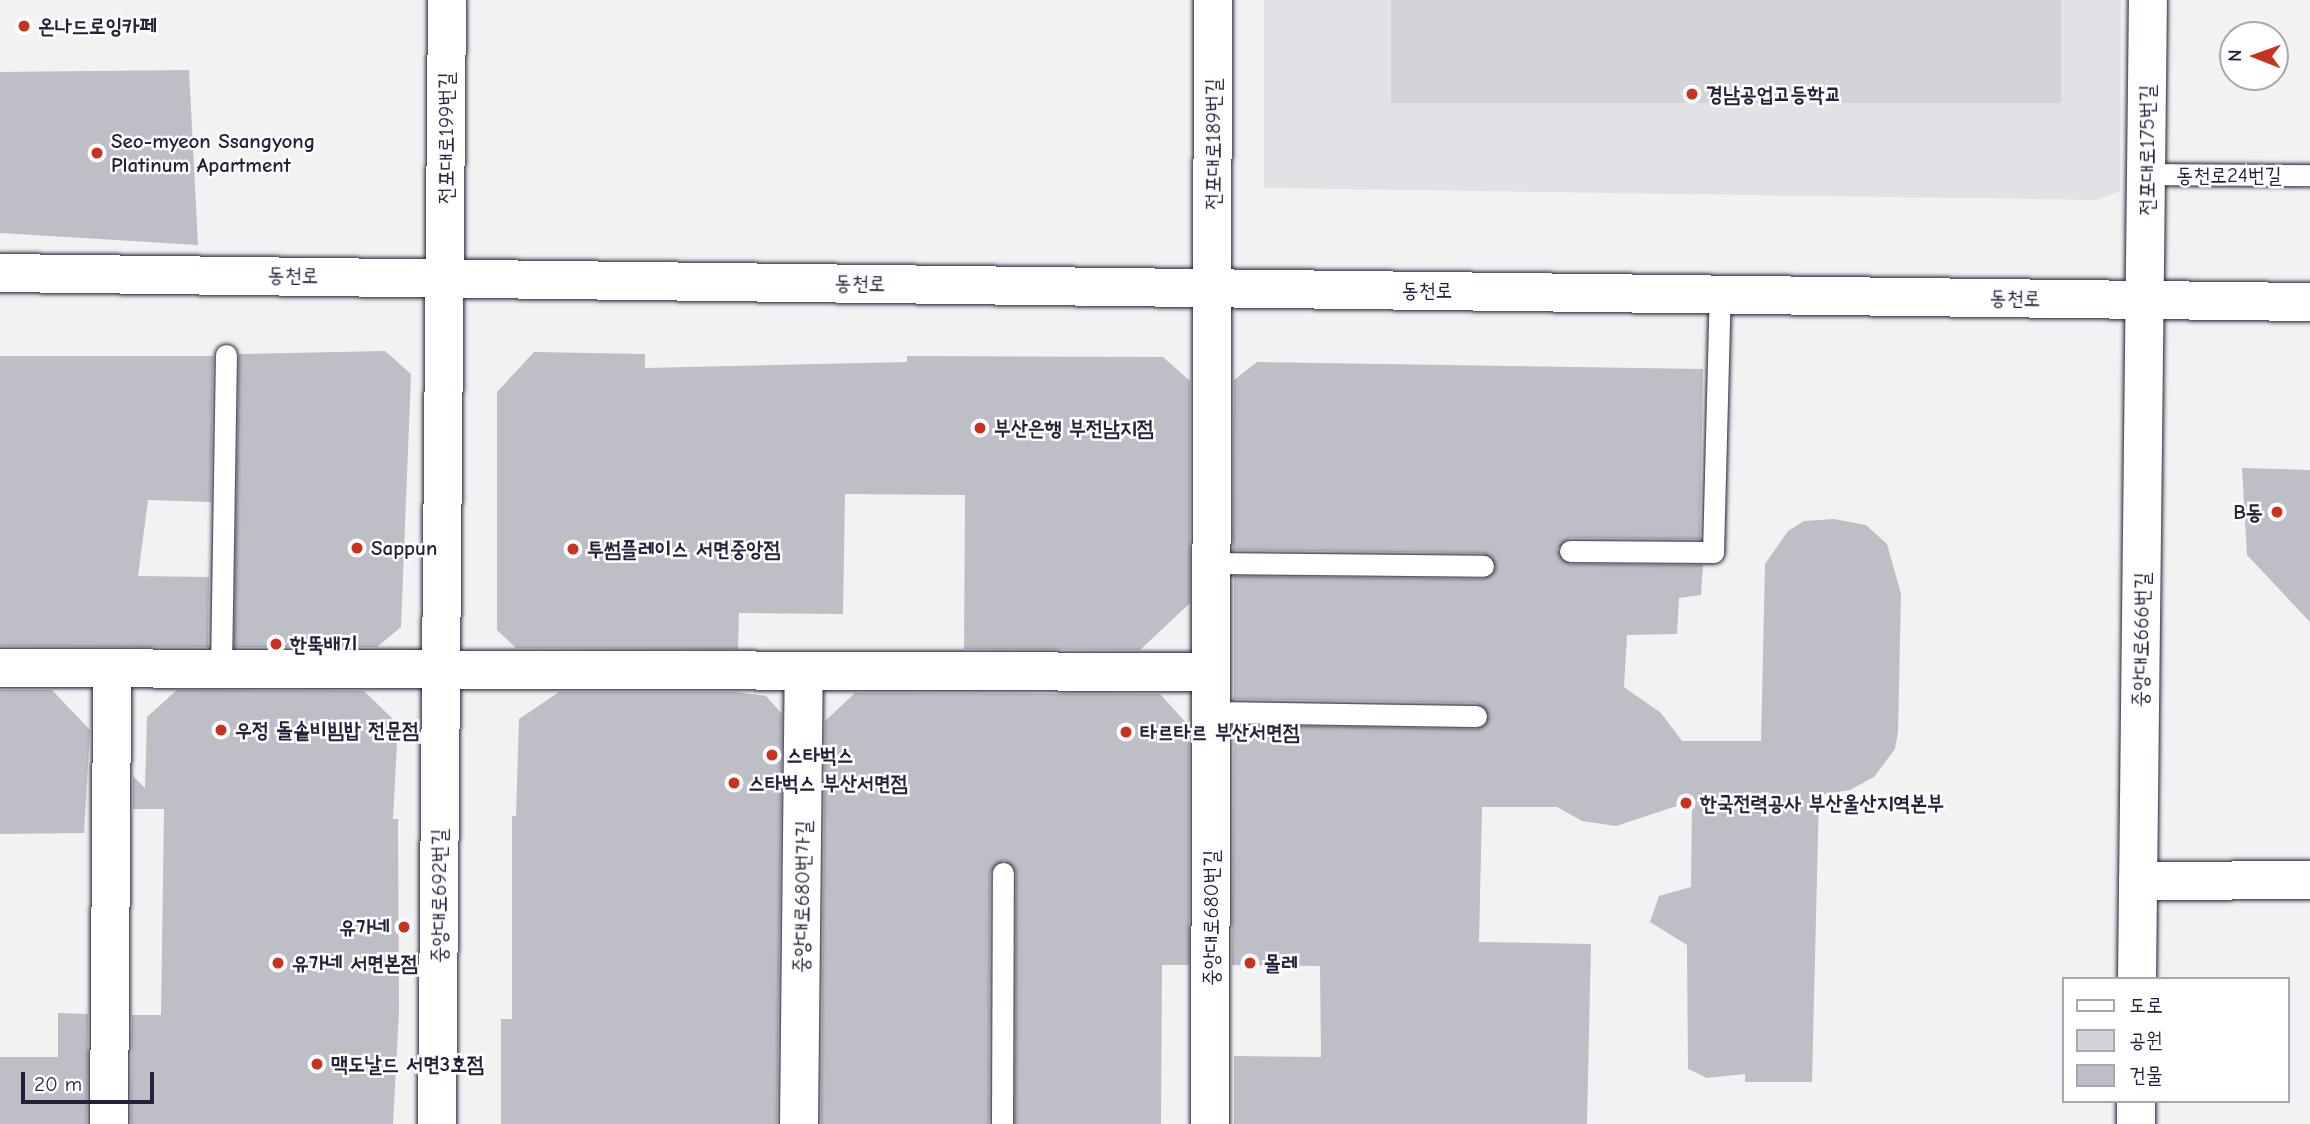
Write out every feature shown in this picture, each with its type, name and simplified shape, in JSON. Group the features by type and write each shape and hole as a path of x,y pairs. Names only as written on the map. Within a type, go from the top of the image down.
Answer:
{"street":[{"name":"전포대로199번길","path":"444,277 447,0"},
{"name":"전포대로189번길","path":"1212,288 1213,0"},
{"name":"전포대로175번길","path":"2146,300 2148,0"},
{"name":"동천로","path":"0,273 1720,292 2310,302"},
{"name":"중앙대로692번길","path":"437,1124 444,277"},
{"name":"중앙대로680번길","path":"1210,1124 1212,288"},
{"name":"중앙대로666번길","path":"2137,977 2146,300"},
{"path":"0,668 1211,672"},
{"path":"110,1124 112,669"},
{"name":"중앙대로680번가길","path":"799,1124 804,671"},
{"path":"2138,881 2310,880"},
{"path":"2136,1103 2136,1124"}],"lane":[{"name":"동천로24번길","path":"2147,174 2310,175"},
{"path":"1570,551 1713,552 1720,292"},
{"path":"221,669 226,355"},
{"path":"1212,563 1483,566"},
{"path":"1211,712 1476,716"},
{"path":"1002,1124 1003,873"}],"shaded area":[{"name":"경남공업고등학교","path":"1264,0 2121,0 2120,191 2097,200 1264,188"}],"green space":[{"path":"1391,0 2061,0 2061,103 1391,103"}],"building":[{"name":"Seo-myeon Ssangyong Platinum Apartment","path":"189,70 198,245 0,233 0,72"},
{"path":"385,351 411,374 401,627 377,647 234,647 239,354"},
{"path":"534,352 645,354 645,368 907,362 907,356 1163,357 1190,381 1190,603 1140,650 964,649 965,495 845,494 843,614 739,613 738,649 516,648 497,630 497,392"},
{"path":"0,356 213,356 211,502 148,500 138,576 209,577 208,647 0,646"},
{"path":"1257,362 1703,369 1700,539 1570,538 1557,550 1570,564 1703,565 1701,595 1679,598 1677,634 1627,635 1624,687 1661,713 1682,741 1761,741 1765,564 1788,531 1804,521 1834,519 1866,525 1887,544 1901,594 1898,732 1895,749 1874,777 1850,790 1819,795 1812,1082 1745,1082 1745,1074 1707,1078 1688,1069 1687,945 1650,922 1659,896 1691,887 1692,801 1616,826 1582,821 1557,807 1482,807 1479,942 1591,944 1587,1124 1234,1124 1234,1056 1321,1057 1320,966 1232,965 1234,725 1476,729 1489,716 1476,703 1234,699 1234,576 1483,579 1496,567 1483,553 1233,550 1234,380"},
{"name":"B동","path":"2242,468 2310,470 2310,622 2247,555"},
{"path":"0,690 52,690 90,730 84,833 0,834"},
{"path":"177,690 364,691 398,724 393,819 398,819 399,1011 393,1124 131,1124 132,1015 161,1015 164,809 133,809 133,776 145,788 147,717"},
{"path":"559,692 735,692 766,696 782,714 777,1124 501,1124 501,1019 512,1019 512,816 516,816 519,719"},
{"path":"855,693 1160,694 1189,726 1189,965 1162,965 1161,1124 1015,1124 1016,873 1004,860 990,873 989,1124 821,1124 825,721"},
{"path":"58,1013 88,1014 87,1124 0,1124 0,1057 58,1057"}],"place":[{"name":"온나드로잉카페","path":"24,26"},
{"name":"경남공업고등학교","path":"1692,94"},
{"name":"Seo-myeon Ssangyong Platinum Apartment","path":"97,153"},
{"name":"부산은행 부전남지점","path":"980,428"},
{"name":"B동","path":"2277,512"},
{"name":"Sappun","path":"357,548"},
{"name":"투썸플레이스 서면중앙점","path":"573,549"},
{"name":"한뚝배기","path":"276,644"},
{"name":"우정 돌솥비빔밥 전문점","path":"221,730"},
{"name":"타르타르 부산서면점","path":"1126,732"},
{"name":"스타벅스","path":"772,755"},
{"name":"스타벅스 부산서면점","path":"734,783"},
{"name":"한국전력공사 부산울산지역본부","path":"1686,803"},
{"name":"유가네","path":"404,927"},
{"name":"유가네 서면본점","path":"278,963"},
{"name":"몰레","path":"1250,963"},
{"name":"맥도날드 서면3호점","path":"317,1064"}]}
